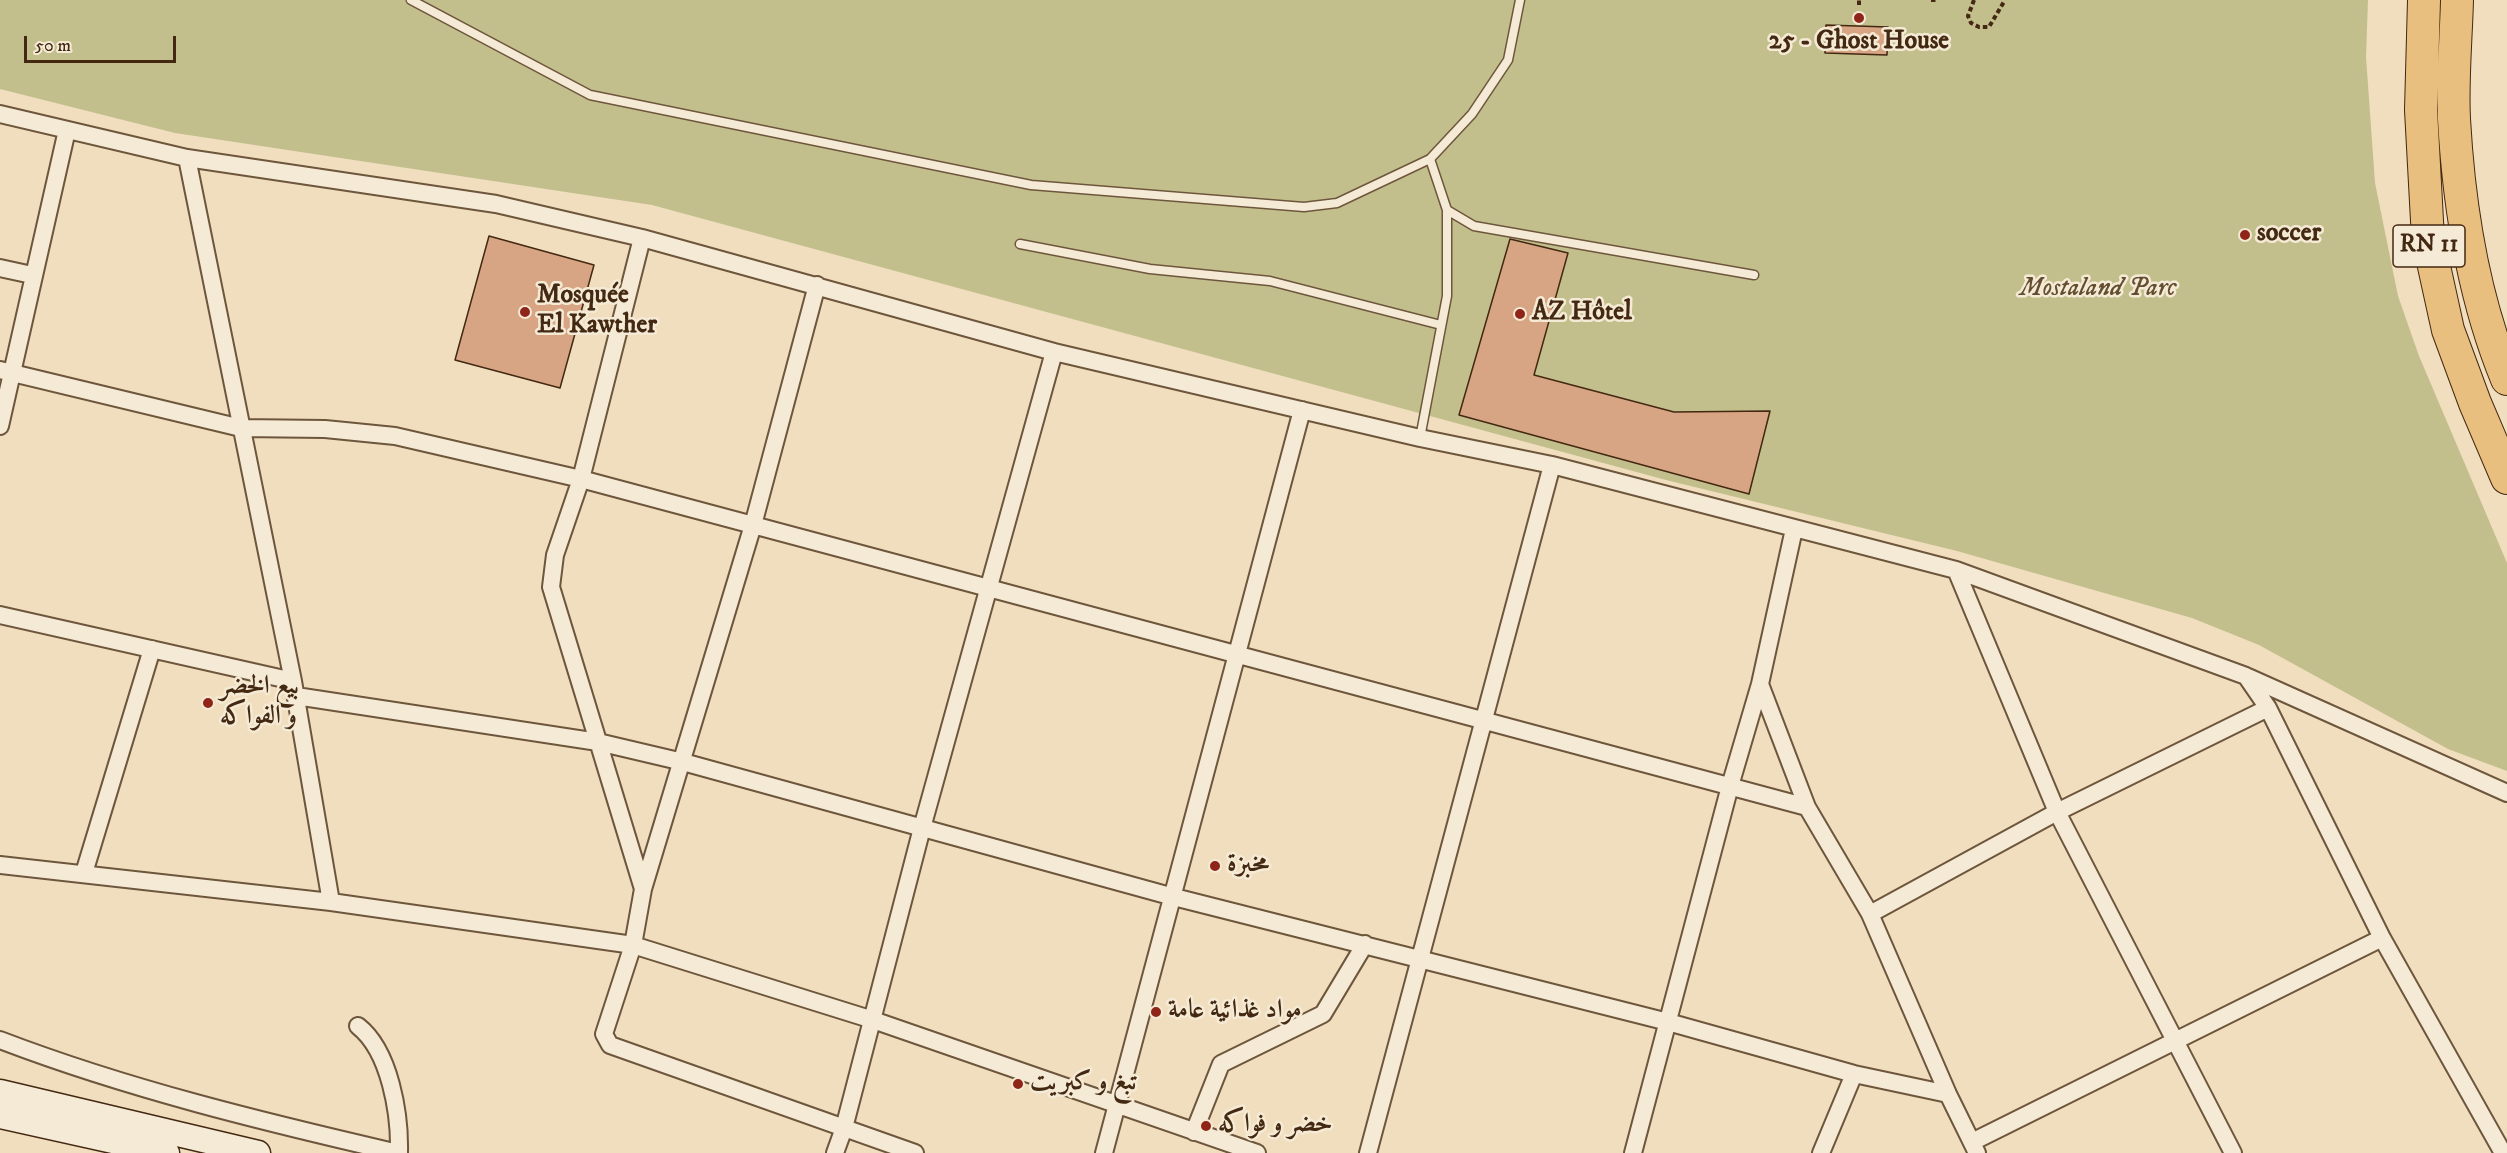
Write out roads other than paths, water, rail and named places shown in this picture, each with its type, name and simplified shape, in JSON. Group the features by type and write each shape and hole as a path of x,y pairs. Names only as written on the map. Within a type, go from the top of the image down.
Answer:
{"highway":[{"name":"RN 11","path":"2424,0 2421,110 2428,239 2448,330 2507,478"},
{"name":"RN 11","path":"2457,0 2454,117 2461,212 2476,281 2507,379"}],"street":[{"path":"0,114 187,158 496,204 642,238 1054,352 1420,438 1552,465 1794,530 1956,570 2246,676 2507,793"},
{"path":"0,426 6,371 67,130"},
{"path":"187,158 294,688 331,902"},
{"path":"642,238 581,479 555,555 551,587 643,889"},
{"path":"0,268 32,275"},
{"path":"817,285 753,525 643,889 633,945 604,1034 606,1041 915,1153"},
{"path":"834,1153 844,1128 922,828 1054,352"},
{"path":"6,371 241,428 325,429 395,436 581,479 1808,807"},
{"path":"1104,1153 1170,896 1302,410"},
{"path":"1368,1153 1552,465"},
{"path":"1633,1153 1730,786 1760,684 1794,530"},
{"path":"1956,570 2057,812 2233,1153"},
{"path":"0,615 152,649 294,688 598,742 683,762 1170,896 1419,957 1668,1022 1854,1074 1948,1094"},
{"path":"84,873 152,649"},
{"path":"2246,676 2268,708 2382,938 2503,1153"},
{"path":"1760,684 1808,807 1870,914 1948,1094 1975,1148 2173,1040 2382,938"},
{"path":"1870,914 2057,812 2268,708"},
{"path":"0,865 331,902 633,945 873,1020 1257,1153"},
{"path":"1194,1132 1221,1064 1323,1014 1365,944"},
{"path":"0,1040 57,1061 210,1106 398,1153 399,1133 392,1091 371,1039 357,1026"},
{"path":"1821,1153 1854,1074"},
{"path":"0,1092 258,1153"},
{"path":"0,1116 167,1153"}],"lane":[{"path":"411,0 590,95 1031,185 1304,207 1337,203 1430,159 1472,114 1508,60 1521,0"},
{"path":"1420,438 1447,296 1447,210 1430,159"},
{"path":"1447,210 1474,226 1754,275"},
{"path":"1020,244 1150,269 1270,281 1441,325"}],"place":[{"name":"25 - Ghost House","path":"1859,18"},
{"name":"soccer","path":"2245,235"},
{"name":"Mosquée El Kawther","path":"525,312"},
{"name":"AZ Hôtel","path":"1520,314"},
{"name":"بيع الخضر و الفواكه","path":"208,703"},
{"name":"مخبزة","path":"1215,866"},
{"name":"مواد غذائية عامة","path":"1156,1012"},
{"name":"تبغ و كبريت","path":"1018,1084"},
{"name":"خضر و فواكه","path":"1206,1126"}],"park label":[{"name":"Mostaland Parc","path":"2098,290"}]}
